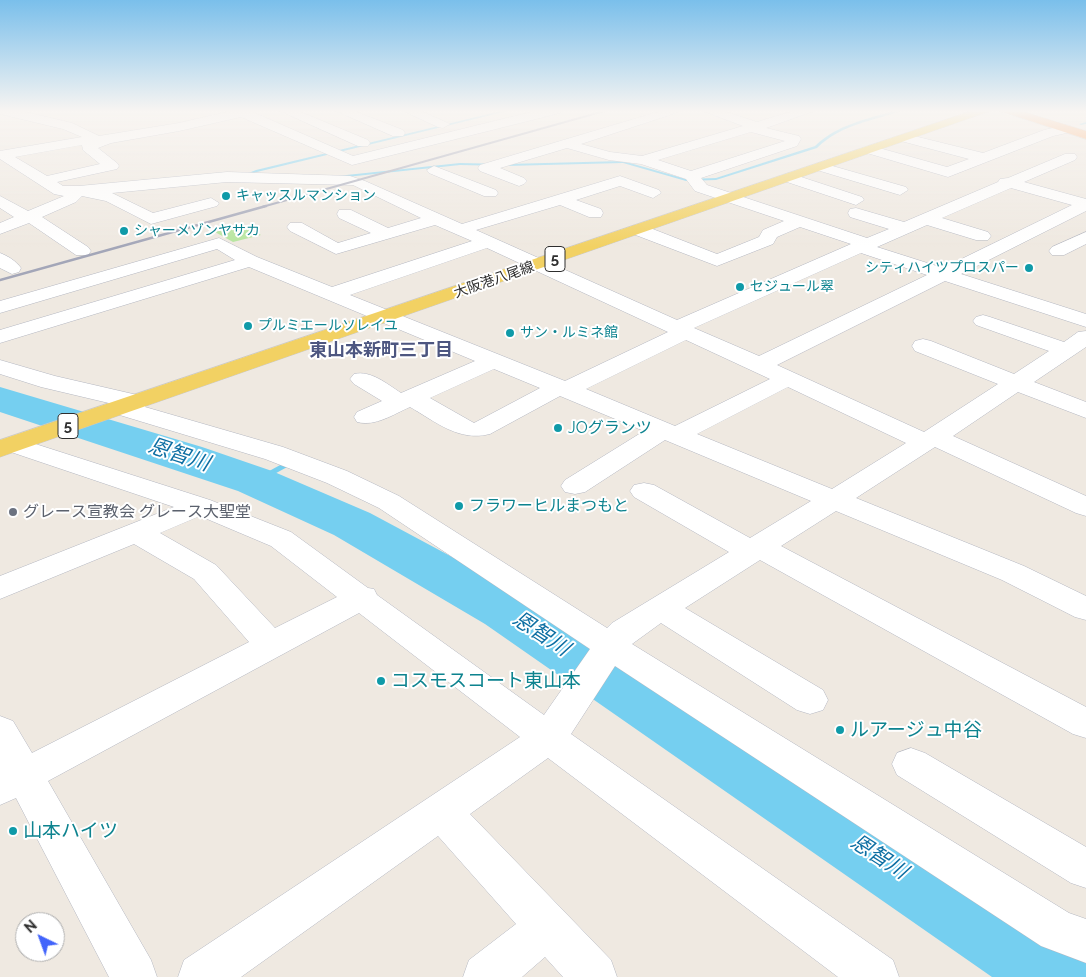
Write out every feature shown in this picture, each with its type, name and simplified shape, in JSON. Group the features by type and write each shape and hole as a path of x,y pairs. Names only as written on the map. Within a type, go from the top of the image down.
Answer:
{"main road":[{"name":"大阪港八尾線","path":"7,447 856,156"}],"street":[{"path":"5,156 60,191 78,191 227,177 334,179 355,183 787,379 1086,507"},
{"path":"44,180 112,166 99,156"},
{"path":"341,156 352,161 374,156"},
{"path":"450,176 527,156"},
{"path":"608,156 644,167 693,178 756,156"},
{"path":"460,230 620,181 666,156"},
{"path":"891,156 948,172 990,156"},
{"path":"975,156 984,158"},
{"path":"362,379 474,429 563,389 681,330 864,246 1070,158"},
{"path":"321,166 338,174 334,179"},
{"path":"434,170 486,191 519,181 491,166"},
{"path":"879,184 926,166"},
{"path":"822,167 900,190"},
{"path":"954,170 1086,204"},
{"path":"693,178 701,188 944,275 1086,321"},
{"path":"789,178 906,228"},
{"path":"620,181 653,193"},
{"path":"170,182 227,212"},
{"path":"0,191 5,195 0,200 82,251"},
{"path":"78,191 111,196 151,219 211,203"},
{"path":"0,229 70,199 78,191"},
{"path":"993,191 1032,202"},
{"path":"560,199 595,212"},
{"path":"759,365 1086,204"},
{"path":"345,214 387,234"},
{"path":"272,270 436,219"},
{"path":"927,219 982,236"},
{"path":"639,230 717,260 767,240 769,234 800,222"},
{"path":"296,228 336,249"},
{"path":"1058,252 1086,237"},
{"path":"332,294 487,242"},
{"path":"0,307 218,243 272,270 833,499 1013,574 1086,609"},
{"path":"0,337 250,260"},
{"path":"67,288 96,308"},
{"path":"983,321 1066,350"},
{"path":"201,977 548,738 610,646 624,632 754,548 929,440 1086,337"},
{"path":"923,346 1086,411"},
{"path":"366,417 494,361"},
{"path":"0,367 130,405 274,453 337,477 389,502 610,646 1058,931 1086,941"},
{"path":"575,486 670,432 787,379"},
{"path":"7,447 200,506 281,539 363,597 548,738 876,977"},
{"path":"644,491 1086,724"},
{"path":"0,588 200,506"},
{"path":"136,532 205,572 271,645"},
{"path":"12,782 363,597"},
{"path":"661,608 810,700"},
{"path":"0,731 12,782 134,977"},
{"path":"911,764 1086,869"},
{"path":"441,812 594,977"},
{"path":"486,977 547,926"}],"green space":[{"path":"241,225 261,235 233,242 215,232"}],"waterway":[{"path":"243,176 256,171 320,156"},
{"path":"337,177 460,164 506,165 623,162 686,180 716,179 789,156"},
{"name":"恩智川","path":"0,399 186,457 255,481 352,524 505,610 1061,977"},
{"path":"255,481 285,466"}],"railway":[{"path":"262,207 445,156"},
{"path":"0,280 266,206"}],"place":[{"name":"キャッスルマンション","path":"226,196"},
{"name":"シャーメゾンヤサカ","path":"124,231"},
{"name":"シティハイツプロスパー","path":"1029,268"},
{"name":"セジュール翠","path":"740,287"},
{"name":"プルミエールソレイユ","path":"248,326"},
{"name":"サン・ルミネ館","path":"510,333"},
{"name":"JOグランツ","path":"558,428"},
{"name":"フラワーヒルまつもと","path":"459,506"},
{"name":"グレース宣教会 グレース大聖堂","path":"13,512"},
{"name":"コスモスコート東山本","path":"381,681"},
{"name":"ルアージュ中谷","path":"840,730"},
{"name":"山本ハイツ","path":"13,831"}],"district":[{"name":"東山本新町三丁目","path":"381,351"}]}
